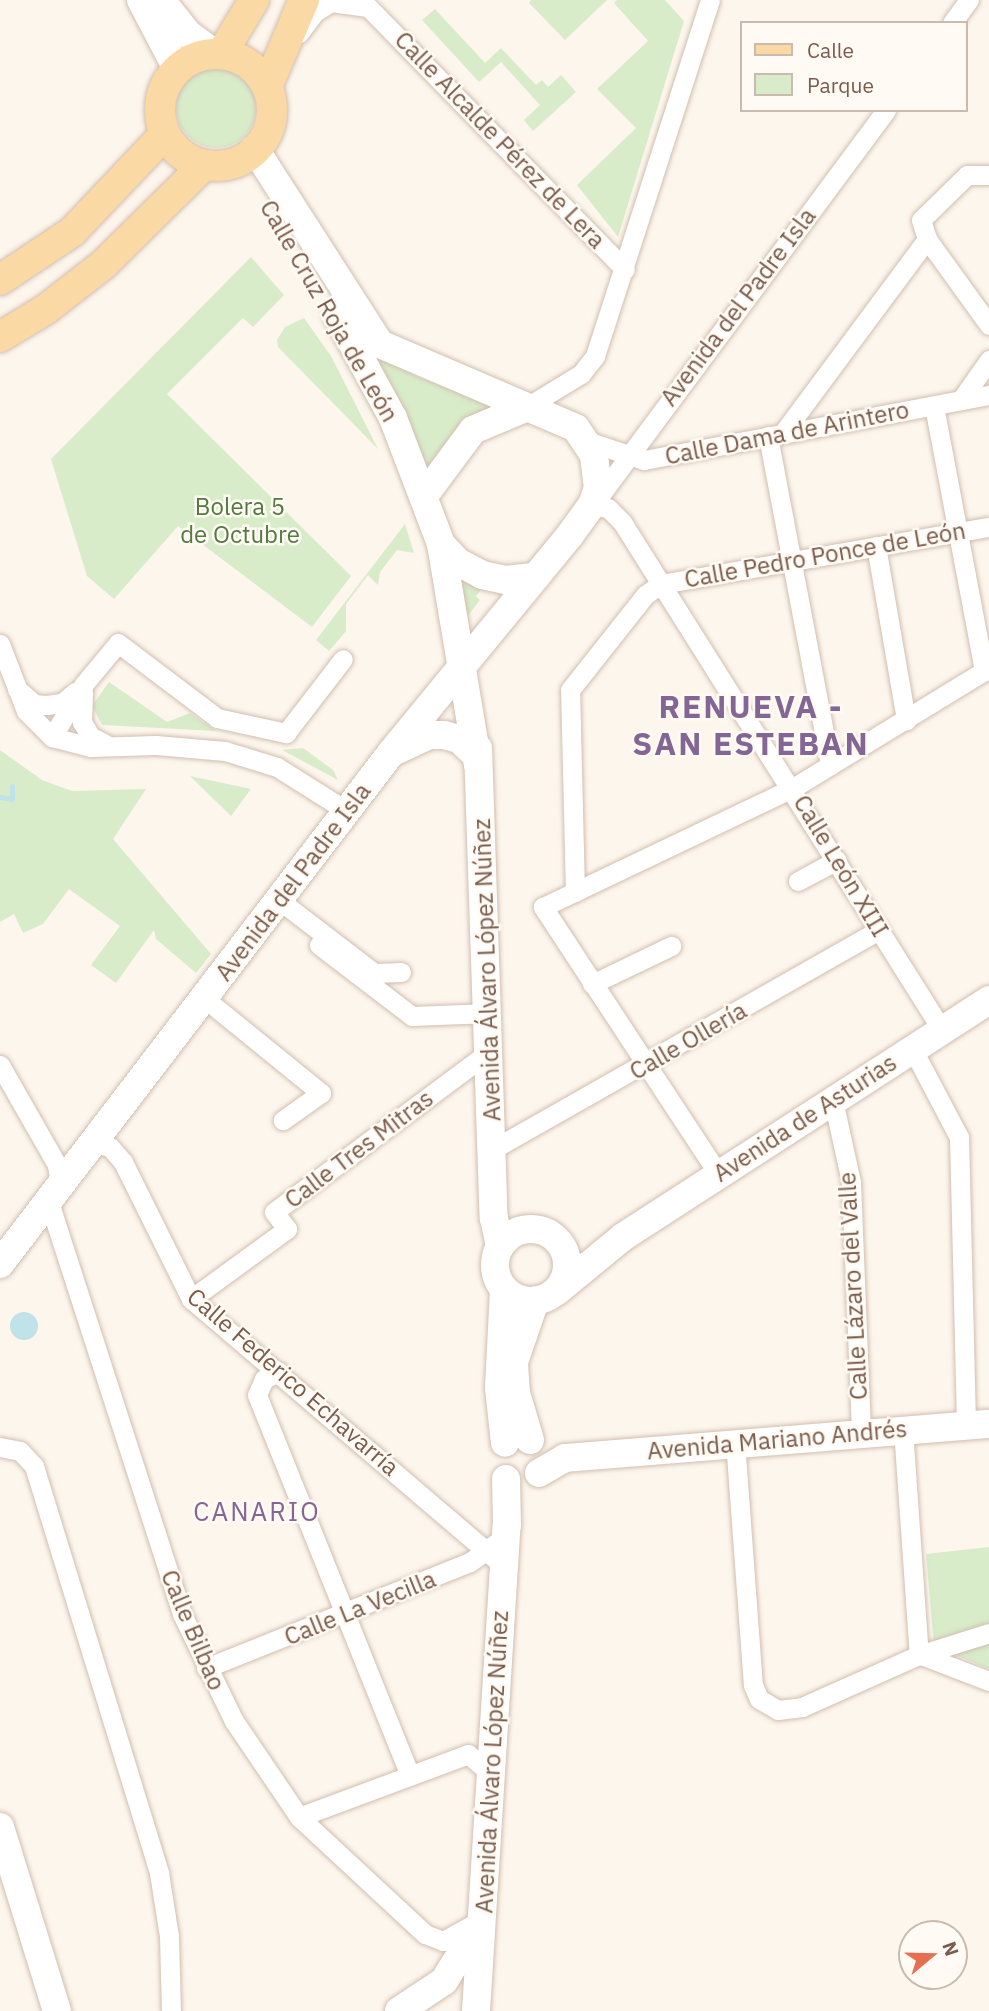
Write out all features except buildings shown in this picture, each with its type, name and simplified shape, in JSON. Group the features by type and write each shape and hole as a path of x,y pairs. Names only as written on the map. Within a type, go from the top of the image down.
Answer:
{"main road":[{"path":"141,0 177,69"},
{"path":"162,0 188,34 219,53 247,63 267,87"},
{"path":"219,53 254,0"},
{"path":"0,337 45,310 104,264 204,165 246,155 271,122 267,87 304,0"},
{"path":"204,165 186,158 165,134 161,100 177,69 201,55 219,53"},
{"path":"0,280 72,232 165,134"},
{"name":"Calle Cruz Roja de León","path":"246,155 380,344 576,428 587,441"},
{"name":"Calle Cruz Roja de León","path":"246,155 255,181 371,373 424,496 441,544 463,666"},
{"path":"424,496 472,430 525,408"},
{"name":"Avenida del Padre Isla","path":"0,1264 391,753 497,626 592,505 598,472 587,441"},
{"name":"Calle Cruz Roja de León","path":"441,544 458,562 482,575 505,580 536,577"},
{"name":"Avenida Álvaro López Núñez","path":"476,760 480,676 497,626"},
{"name":"Avenida Álvaro López Núñez","path":"463,666 476,760 489,1013 495,1219 500,1246"},
{"path":"391,753 429,735 444,735 459,739 476,760"},
{"name":"Avenida de Asturias","path":"545,1297 623,1237 989,1000"},
{"name":"Avenida Álvaro López Núñez","path":"495,1161 503,1203 529,1228"},
{"path":"529,1228 551,1234 560,1242 567,1273 545,1297 513,1297 504,1289 495,1268 500,1246 517,1231 529,1228"},
{"name":"Avenida de Asturias","path":"560,1242 587,1246 623,1237"},
{"name":"Avenida Álvaro López Núñez","path":"504,1289 499,1388 530,1461"},
{"name":"Avenida Álvaro López Núñez","path":"475,2011 484,1917 502,1541 530,1461 516,1393 514,1362 545,1297"},
{"name":"Avenida Mariano Andrés","path":"530,1461 734,1441 978,1424"},
{"path":"0,1827 8,1880 57,2011"},
{"path":"399,2011 433,1990 465,1954 484,1917"}],"street":[{"path":"525,408 581,374 595,356 710,0"},
{"path":"954,21 970,0"},
{"name":"Calle Alcalde Pérez de Lera","path":"279,60 315,12 331,2 368,7 625,269"},
{"name":"Avenida del Padre Isla","path":"592,505 885,112"},
{"path":"989,175 967,175 921,220 928,239 989,325"},
{"path":"830,765 792,558 776,434 928,239"},
{"path":"961,400 989,360"},
{"name":"Calle Dama de Arintero","path":"587,441 643,460 989,395"},
{"path":"719,1175 543,907 793,788 987,669 934,406"},
{"name":"Calle León XIII","path":"592,505 603,506 617,515 793,788 942,1030"},
{"name":"Calle Pedro Ponce de León","path":"661,583 792,558 989,527"},
{"path":"876,546 906,720"},
{"path":"575,892 570,690 645,595 661,583"},
{"path":"52,737 84,684 118,643 217,718 286,733 343,659"},
{"path":"0,644 13,685 26,712 52,737 71,746 201,748 254,759 286,772 347,811"},
{"path":"13,685 34,704 47,705 62,703 84,684"},
{"path":"84,684 82,722 90,736 111,747"},
{"path":"798,881 837,860"},
{"path":"279,900 374,972 401,972"},
{"name":"Calle Ollería","path":"495,1161 647,1066 879,930"},
{"path":"319,945 412,1016 489,1013"},
{"path":"593,984 671,946"},
{"path":"204,998 321,1093 283,1120"},
{"path":"912,1048 958,1137 978,1424"},
{"name":"Calle Tres Mitras","path":"191,1299 287,1229 274,1212 490,1051"},
{"name":"Calle Bilbao","path":"0,1065 57,1165 54,1191 157,1543 206,1668 264,1769 299,1817 425,1934 443,1941 461,1935 484,1917"},
{"name":"Calle Lázaro del Valle","path":"833,1100 851,1182 861,1432"},
{"name":"Calle Federico Echavarría","path":"92,1142 110,1147 120,1157 191,1299 279,1372 502,1541"},
{"path":"279,1372 264,1379 257,1395 410,1775"},
{"path":"903,1429 919,1655"},
{"path":"734,1441 753,1685 759,1699 770,1707 802,1707 919,1655 989,1633"},
{"path":"0,1447 20,1451 34,1466 159,1873 169,1936 170,2011"},
{"name":"Calle La Vecilla","path":"206,1668 470,1562 502,1541"},
{"path":"919,1655 989,1681"},
{"path":"299,1817 468,1755 491,1774"}],"green space":[{"path":"531,0 607,0 565,40 529,3"},
{"path":"617,0 665,0 684,21 618,237 577,185 636,128 597,89 648,41 614,3"},
{"path":"435,9 485,63 501,48 536,85 542,80 548,87 561,75 576,92 533,131 524,120 540,105 501,62 479,82 422,20"},
{"path":"216,68 231,71 244,80 253,93 256,108 253,123 244,136 231,145 216,148 201,145 188,136 179,123 176,108 179,93 188,80 201,71"},
{"name":"Bolera 5 de Octubre","path":"251,257 284,295 253,327 243,318 167,394 351,576 312,627 178,526 114,599 87,576 51,459"},
{"path":"304,318 331,356 378,449 278,347 277,340 285,327"},
{"path":"369,350 418,377 497,408 458,428 435,464 423,467"},
{"path":"405,524 414,553 397,550 380,572 378,585 368,575 346,604 346,631 329,651 316,640"},
{"path":"456,572 484,586 476,596 480,600 466,618"},
{"path":"109,682 167,722 190,713 216,731 102,725 92,706"},
{"path":"303,748 333,770 338,780 282,750"},
{"path":"0,750 42,780 72,791 146,789 113,839 211,954 196,973 156,939 154,930 116,983 91,965 120,926 69,889 43,924 23,933 14,914 0,922"},
{"path":"190,776 251,789 231,816"},
{"path":"989,1547 989,1669 934,1646 926,1554"}],"water":[{"path":"24,1312 34,1316 38,1326 34,1336 24,1340 14,1336 10,1326 14,1316"}],"waterway":[{"path":"0,797 12,799 12,786"}],"district":[{"name":"RENUEVA - SAN ESTEBAN","path":"751,726"},
{"name":"CANARIO","path":"257,1512"}]}
